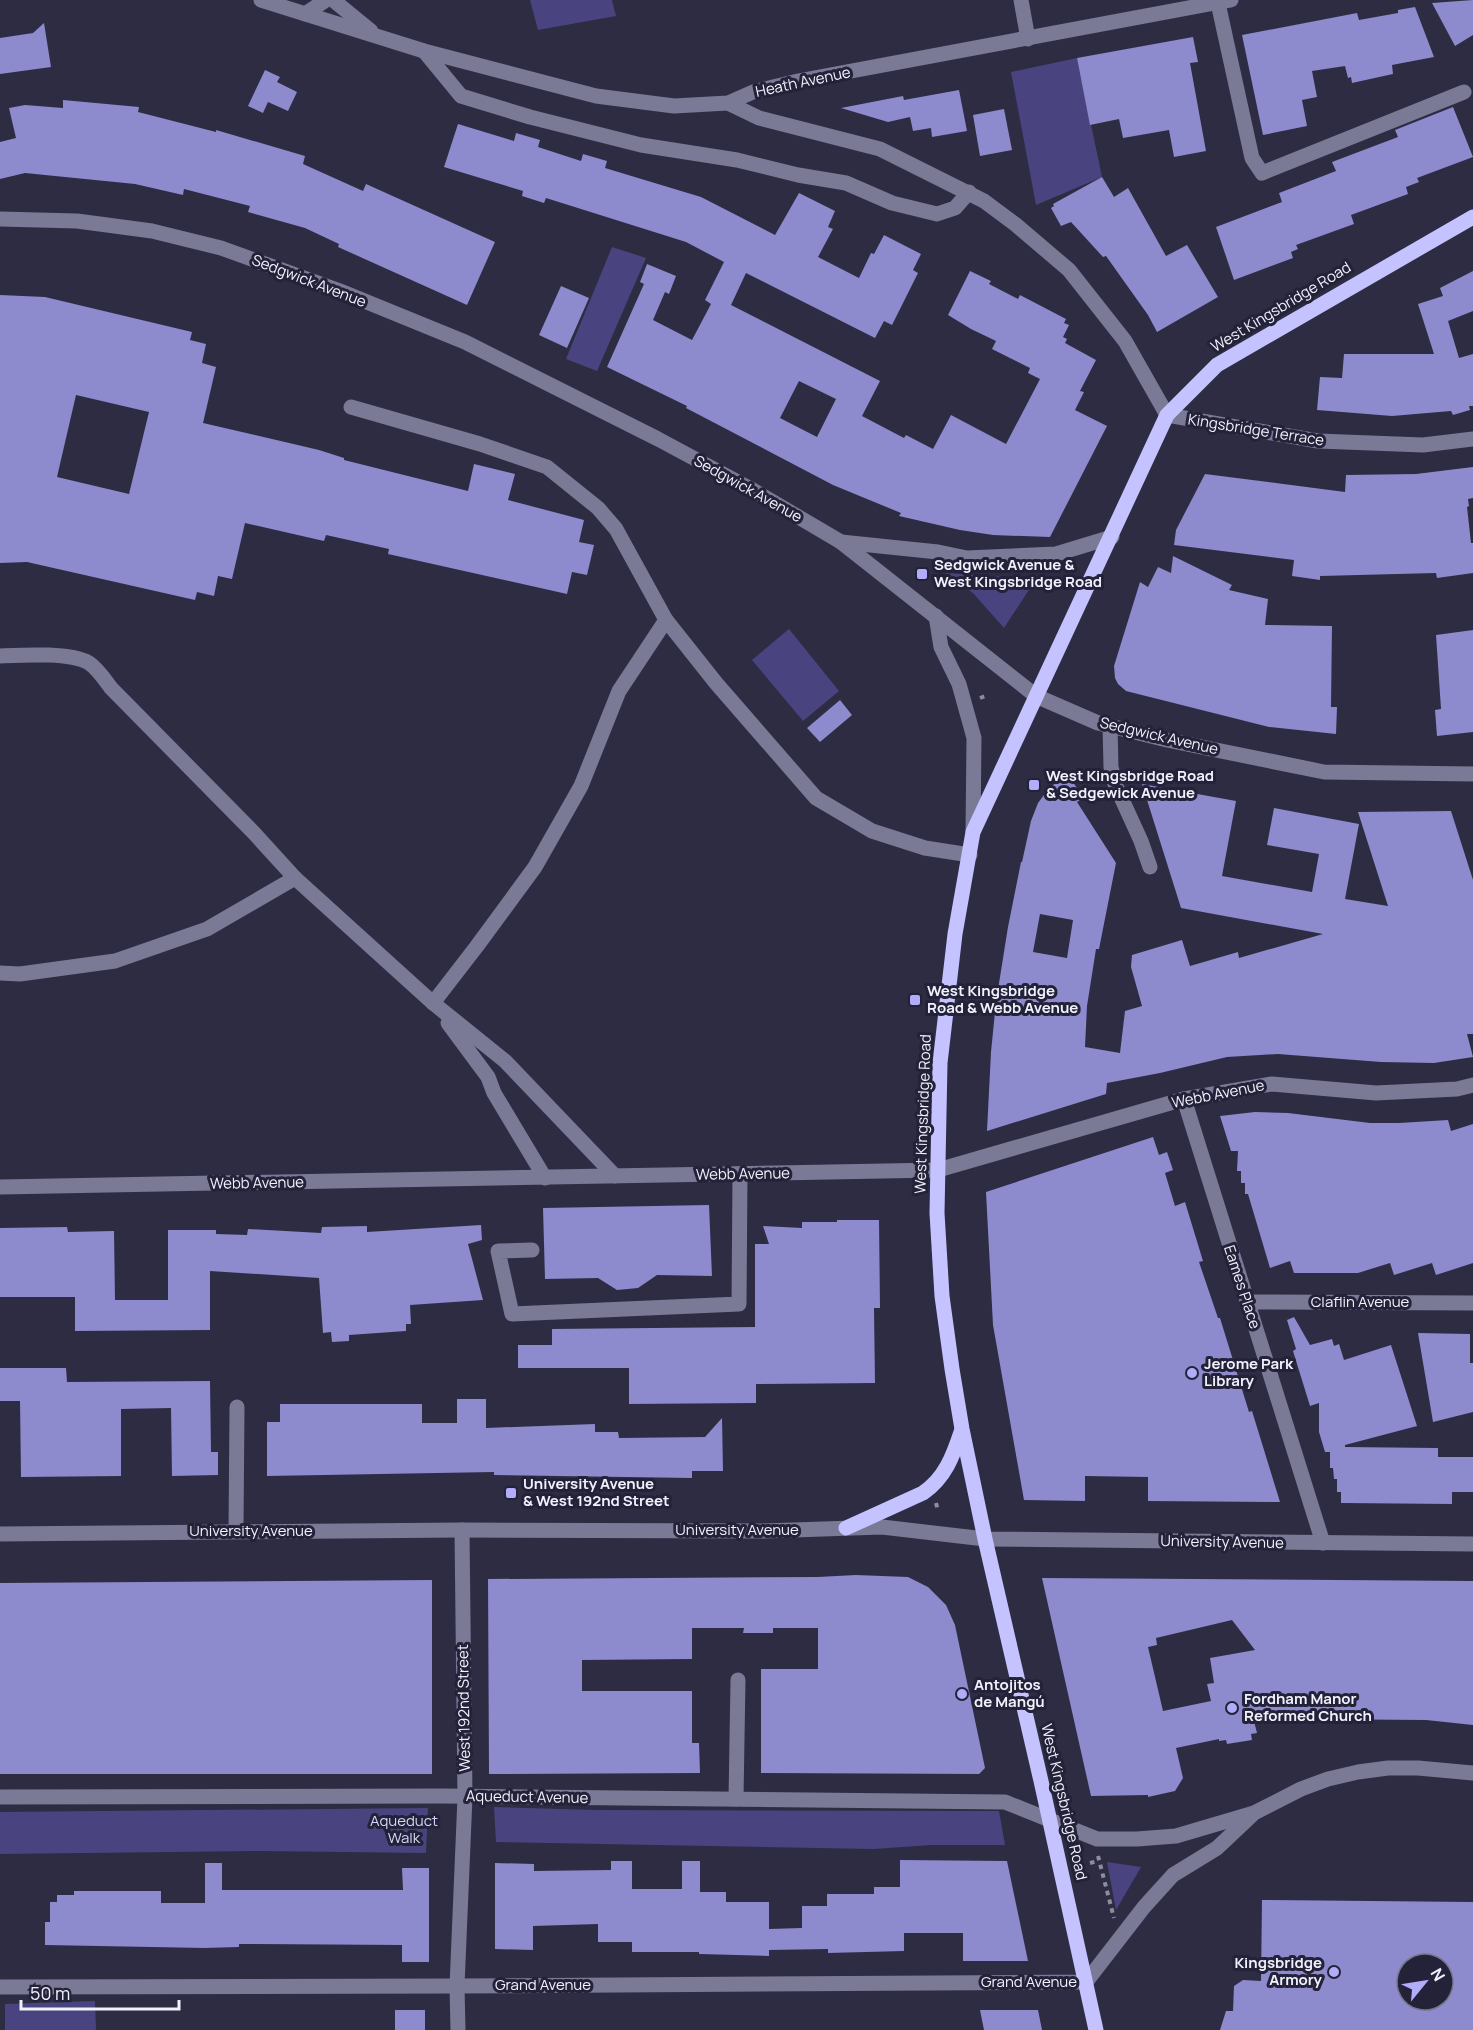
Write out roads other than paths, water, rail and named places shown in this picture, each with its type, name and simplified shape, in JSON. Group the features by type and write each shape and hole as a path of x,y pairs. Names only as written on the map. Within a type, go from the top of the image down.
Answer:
{"main road":[{"name":"West Kingsbridge Road","path":"1096,2030 985,1539 962,1429 942,1296 937,1213 940,1063 955,934 973,832 1167,415 1217,365 1473,217"},
{"path":"846,1528 933,1487 951,1461 962,1429"}],"street":[{"name":"Heath Avenue","path":"261,0 424,51 596,96 674,106 728,103 753,92 798,81 1225,1"},
{"path":"305,14 326,0"},
{"name":"Heath Avenue","path":"333,0 377,37"},
{"path":"1021,0 1028,39"},
{"path":"1225,1 1252,158 1262,173 1464,92"},
{"path":"424,51 461,96 530,117 641,145 737,160 798,175 846,183 892,203 937,214 955,208 969,192"},
{"name":"Kingsbridge Terrace","path":"728,103 759,118 880,149 969,192 1016,224 1070,270 1125,341 1167,415 1318,441 1423,445 1473,439"},
{"name":"Sedgwick Avenue","path":"0,219 77,221 152,231 221,248 340,291 465,342 658,439 751,489 841,542 1035,696 1098,723 1167,740 1324,772 1473,774"},
{"path":"351,406 480,444 547,467 598,508 616,529 666,620 716,683 816,798 872,831 926,848 970,855"},
{"path":"841,542 938,552 967,558 1056,554 1112,537"},
{"path":"936,616 941,648 959,684 974,738 973,832"},
{"path":"433,1003 535,867 581,786 619,691 666,620"},
{"path":"0,656 49,656 80,660 95,668 111,688 296,878 433,1003 504,1061 615,1176"},
{"path":"1110,726 1111,767 1115,784 1141,841 1150,867"},
{"path":"0,973 20,974 115,961 207,929 296,878"},
{"path":"433,1003 488,1077 494,1093 546,1178"},
{"path":"488,1077 495,1067 504,1061"},
{"name":"Webb Avenue","path":"0,1187 938,1170 1184,1099 1272,1084 1376,1093 1457,1089 1473,1085"},
{"name":"Eames Place","path":"1184,1099 1323,1543"},
{"path":"532,1250 498,1251 512,1314 739,1304 740,1174"},
{"name":"Claflin Avenue","path":"1247,1302 1473,1303"},
{"path":"236,1531 237,1407"},
{"name":"University Avenue","path":"0,1534 462,1530 764,1531 882,1527 985,1539 1473,1544"},
{"name":"West 192nd Street","path":"458,2030 457,1986 465,1797 462,1530"},
{"path":"736,1799 738,1680"},
{"path":"1086,1982 1144,1907 1173,1875 1217,1848 1254,1813 1301,1789 1328,1779 1358,1772 1388,1768 1418,1768 1473,1773"},
{"name":"Aqueduct Avenue","path":"0,1797 465,1797 1005,1802 1097,1839 1176,1836 1254,1813"},
{"name":"Grand Avenue","path":"0,1987 1086,1982"}],"place":[{"name":"Sedgwick Avenue & West Kingsbridge Road","path":"922,574"},
{"name":"West Kingsbridge Road & Sedgewick Avenue","path":"1034,785"},
{"name":"West Kingsbridge Road & Webb Avenue","path":"915,1000"},
{"name":"Jerome Park Library","path":"1192,1373"},
{"name":"University Avenue & West 192nd Street","path":"511,1493"},
{"name":"Antojitos de Mangú","path":"962,1694"},
{"name":"Fordham Manor Reformed Church","path":"1232,1708"},
{"name":"Kingsbridge Armory","path":"1334,1972"}],"park label":[{"name":"Aqueduct Walk","path":"404,1830"}]}
